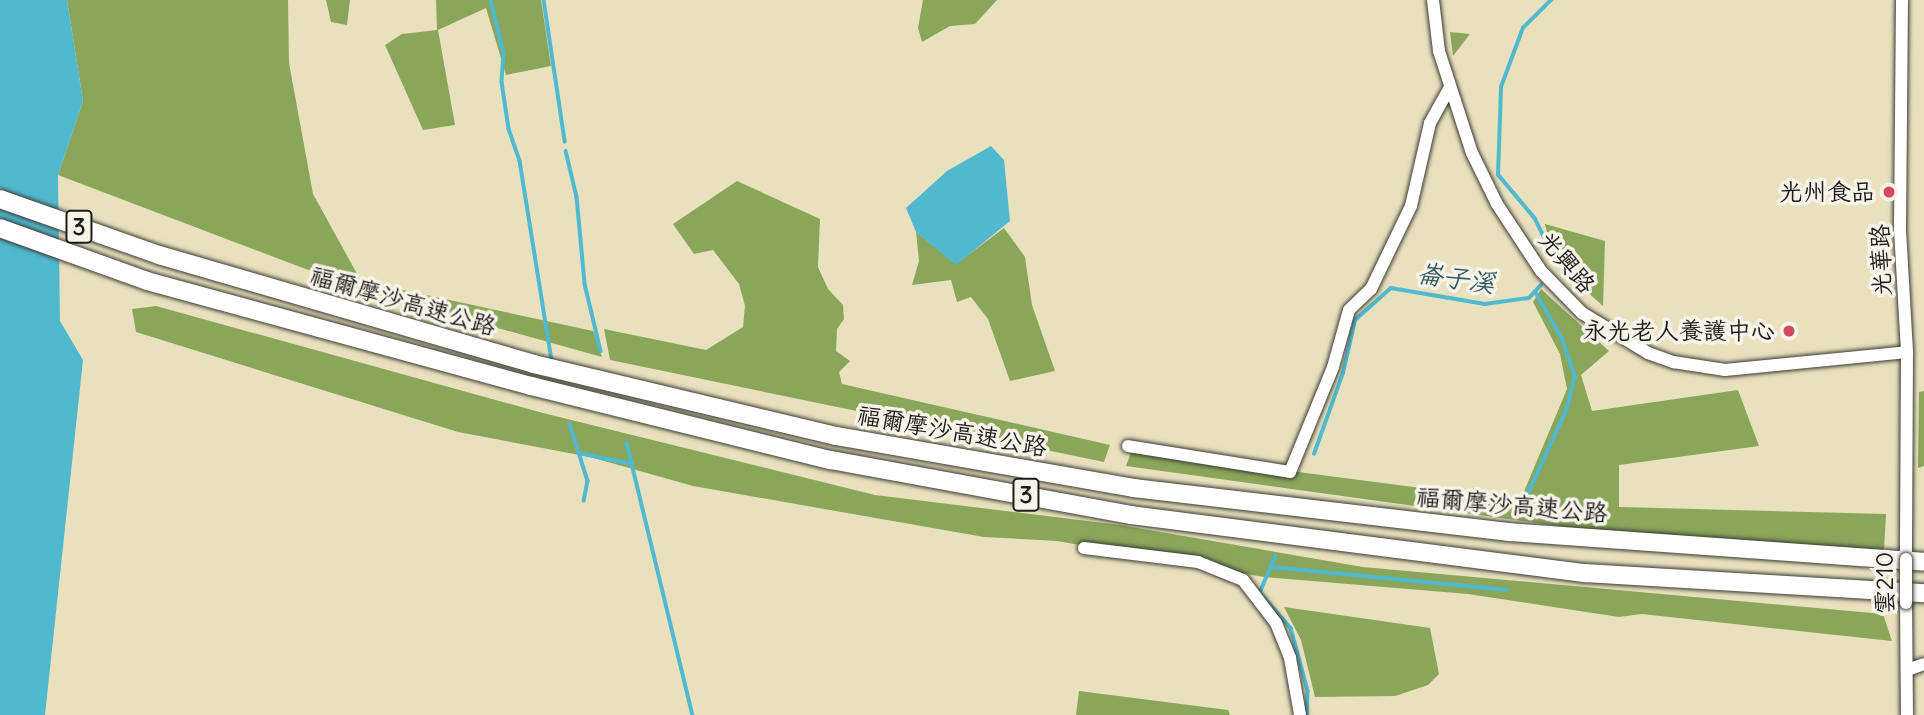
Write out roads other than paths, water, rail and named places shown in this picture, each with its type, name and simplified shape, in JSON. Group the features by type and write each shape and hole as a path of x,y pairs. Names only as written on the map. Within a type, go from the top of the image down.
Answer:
{"highway":[{"name":"福爾摩沙高速公路","path":"0,199 159,255 534,364 836,436 1121,486 1509,532 1924,562"},
{"name":"福爾摩沙高速公路","path":"0,228 147,281 531,386 831,460 1131,515 1585,573 1924,593"}],"street":[{"name":"光興路","path":"1433,0 1450,87 1472,153 1497,204 1541,271 1582,313 1611,334 1673,362 1725,370 1907,352"},
{"name":"光華路","path":"1902,0 1900,230 1907,352 1906,518"},
{"path":"1128,446 1290,472 1333,367 1349,310 1371,289 1410,206 1430,123 1450,87"},
{"name":"雲210","path":"1906,518 1907,715"},
{"path":"1084,548 1198,562 1243,580 1276,624 1292,667 1300,715"},
{"path":"1907,670 1924,664"}],"water":[{"path":"0,0 67,0 83,101 58,175 60,321 83,360 45,715 0,715"},
{"path":"991,146 1004,160 1010,221 956,265 916,232 906,208 947,171"}],"waterway":[{"path":"491,0 504,53 502,82 509,129 520,161 552,361"},
{"path":"544,0 565,141"},
{"path":"1548,246 1535,219 1498,175 1501,87 1523,28 1551,0"},
{"path":"566,151 577,197 585,284 601,351"},
{"name":"崙子溪","path":"1314,454 1343,373 1355,320 1391,288 1485,304 1529,298 1541,285"},
{"name":"崙子溪","path":"1519,513 1567,408 1575,377 1562,339 1535,292"},
{"path":"570,424 588,481 584,501"},
{"path":"627,443 693,715"},
{"path":"579,453 632,464"},
{"path":"1276,556 1260,593 1291,628 1308,691 1307,715"},
{"name":"崙子溪","path":"1272,567 1507,590"}],"place":[{"name":"光州食品","path":"1889,192"},
{"name":"永光老人養護中心","path":"1789,331"}]}
